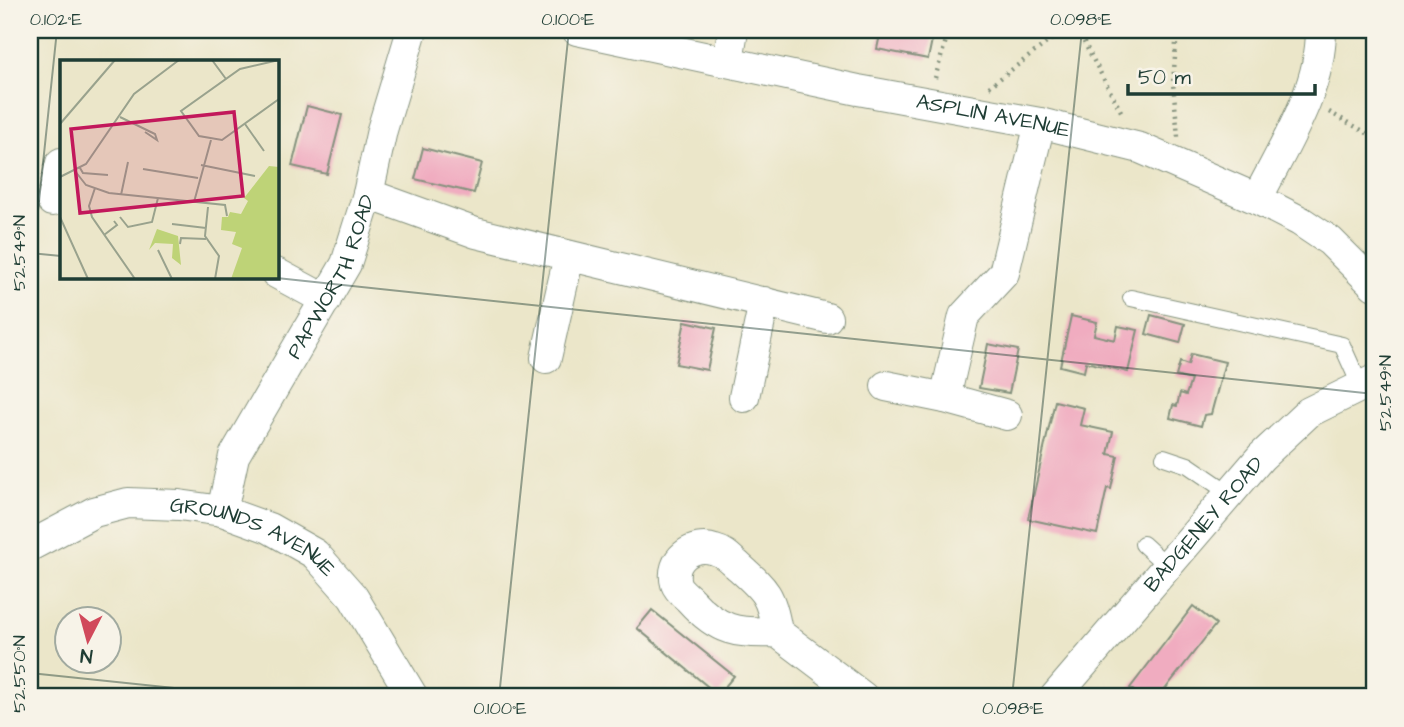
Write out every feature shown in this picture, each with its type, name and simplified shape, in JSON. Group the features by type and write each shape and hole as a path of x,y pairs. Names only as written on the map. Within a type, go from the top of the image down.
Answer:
{"street":[{"name":"PAPWORTH ROAD","path":"222,511 234,456 346,264 368,194 382,130 412,30"},
{"name":"ASPLIN AVENUE","path":"577,30 858,90 1040,123 1140,148 1258,199 1300,221 1331,241 1374,285"},
{"path":"728,61 733,30"},
{"path":"1258,199 1306,99 1321,53 1321,30"},
{"path":"945,398 964,316 1004,273 1040,123"},
{"path":"48,200 60,166"},
{"path":"368,194 476,233 827,318"},
{"path":"545,358 569,256"},
{"path":"278,274 326,300"},
{"path":"744,397 764,302"},
{"name":"BADGENEY ROAD","path":"1055,697 1261,457 1309,412 1367,382"},
{"path":"886,386 1007,415"},
{"name":"GROUNDS AVENUE","path":"30,546 94,512 128,503 179,505 222,511 269,528 315,554 353,597 413,697"},
{"path":"777,632 863,697"}],"lane":[{"path":"1131,298 1342,345 1367,382"},
{"path":"1164,457 1188,465 1229,493"},
{"path":"1143,544 1166,565"}],"path":[{"path":"928,103 949,30"},
{"path":"1177,30 1173,83 1180,165"},
{"path":"961,109 1062,32 1079,33 1140,148"},
{"path":"1306,99 1374,137"}],"building":[{"path":"881,30 907,30 933,35 928,59 877,49"},
{"path":"307,106 342,115 327,174 292,166"},
{"path":"423,148 482,163 474,193 415,179"},
{"path":"1151,315 1185,324 1180,343 1146,334"},
{"path":"1071,316 1097,322 1094,335 1115,340 1118,326 1138,330 1128,372 1086,362 1084,372 1060,366"},
{"path":"685,321 716,328 707,370 676,364"},
{"path":"988,344 1018,350 1009,393 979,388"},
{"path":"1191,354 1225,362 1211,414 1204,415 1201,426 1170,418 1173,405 1177,406 1180,393 1186,395 1191,380 1176,376 1180,362 1188,365"},
{"path":"1055,401 1084,408 1080,425 1113,432 1108,454 1118,456 1111,489 1107,488 1097,534 1028,519"},
{"path":"1193,606 1216,624 1159,697 1142,697 1130,688"},
{"path":"652,610 734,676 718,695 637,628"}]}
